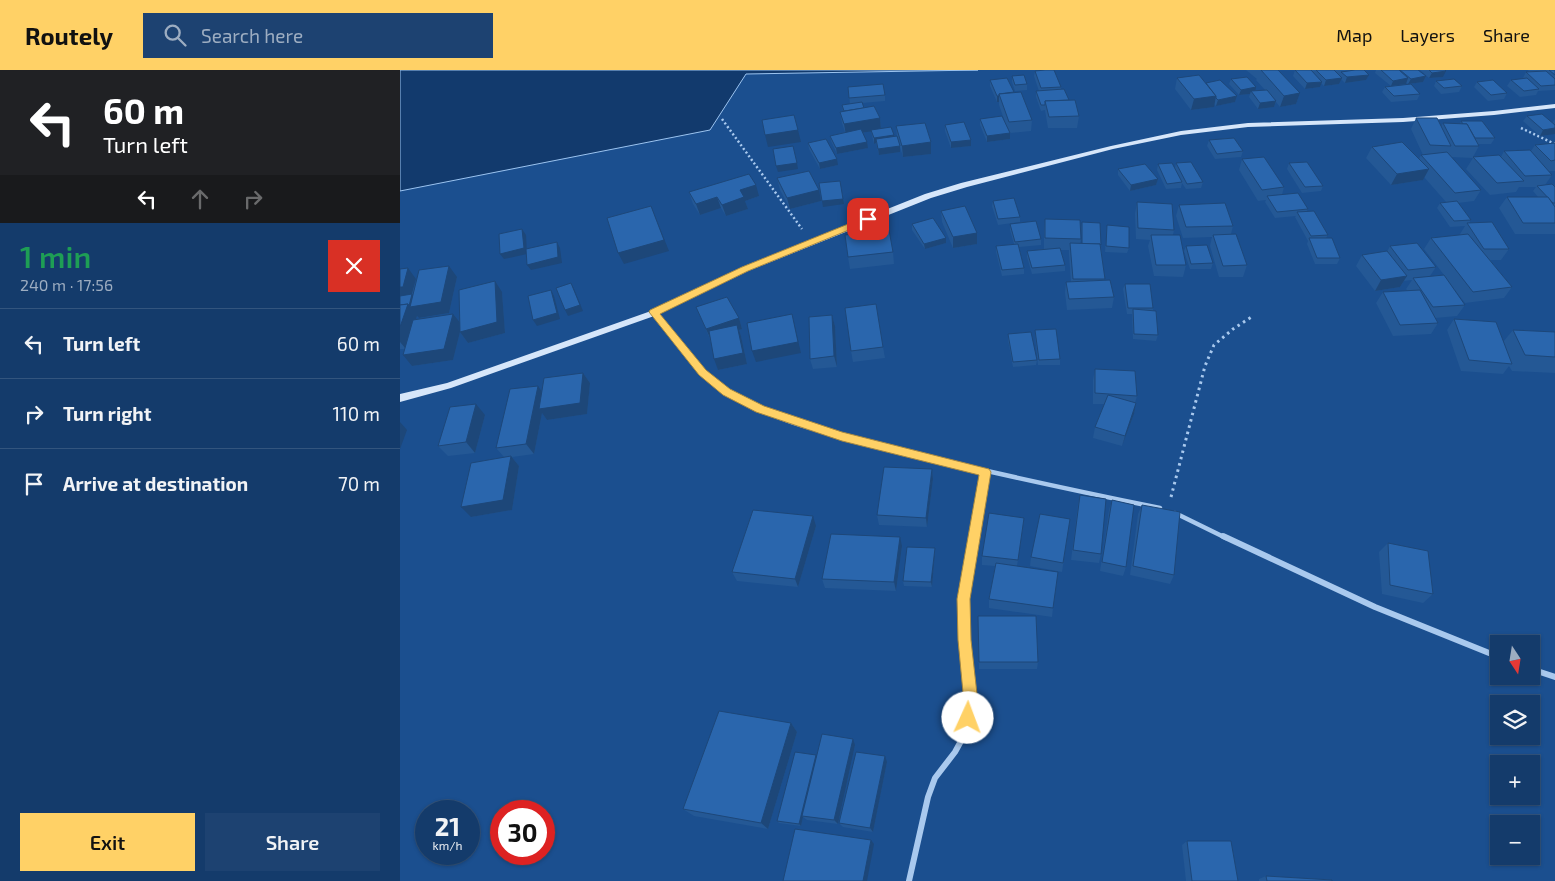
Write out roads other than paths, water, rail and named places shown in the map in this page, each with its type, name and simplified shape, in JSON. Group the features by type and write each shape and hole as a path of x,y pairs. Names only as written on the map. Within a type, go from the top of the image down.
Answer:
{"main road":[{"path":"400,398 448,386 654,312 745,269 900,206 964,185 1153,137 1274,123 1358,122 1494,113 1555,106"}],"street":[{"path":"654,312 702,372 727,392 760,409 842,436 985,472 1167,510 1269,560 1392,616 1490,654"},
{"path":"909,881 928,797 935,778 955,752 966,732 971,703 964,640 964,599 985,472"},
{"path":"1540,671 1555,677"}],"water":[{"path":"400,70 978,70 746,74 710,130 400,191"}]}
